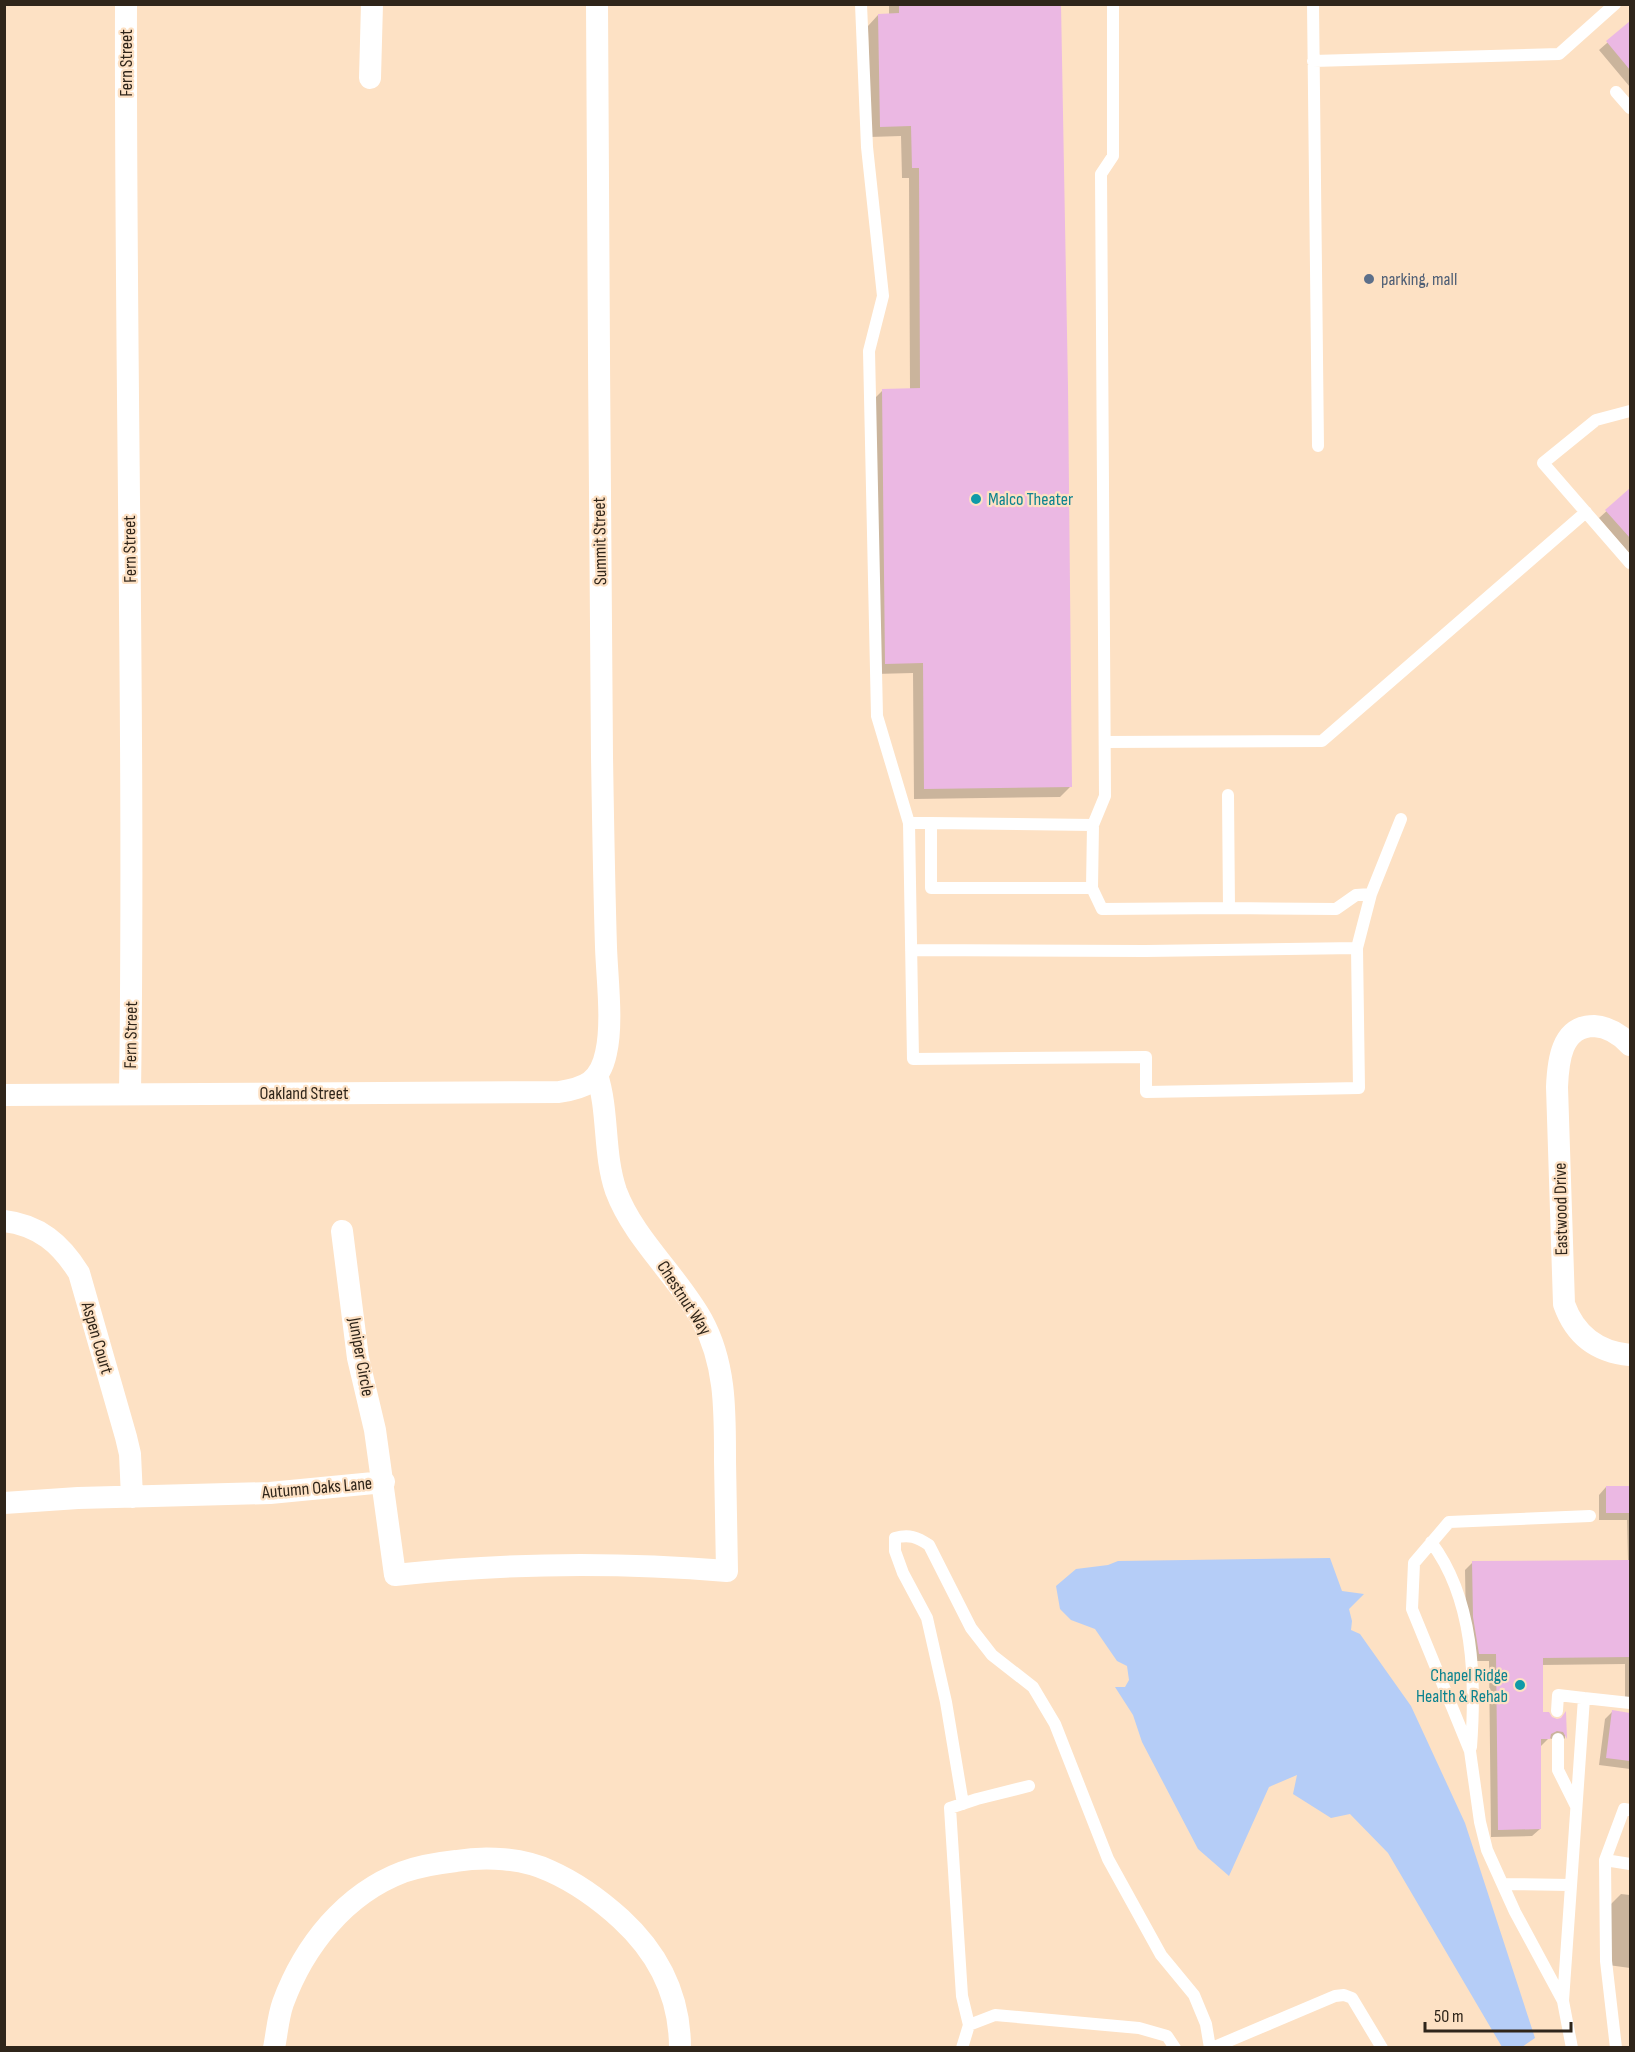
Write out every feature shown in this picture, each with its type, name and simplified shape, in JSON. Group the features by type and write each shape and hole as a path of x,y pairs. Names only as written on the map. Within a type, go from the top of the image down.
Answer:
{"street":[{"name":"Fern Street","path":"126,4 133,941 130,1094"},
{"path":"370,78 372,4"},
{"name":"Summit Street","path":"597,4 598,412 604,904 608,1021 607,1052 597,1075"},
{"name":"Eastwood Drive","path":"1630,1045 1624,1038 1602,1026 1588,1026 1577,1030 1571,1034 1558,1062 1557,1087 1564,1304 1575,1327 1586,1338 1608,1351 1630,1355"},
{"name":"Oakland Street","path":"4,1095 559,1092 581,1089 597,1075"},
{"name":"Chestnut Way","path":"597,1075 603,1094 609,1164 617,1192 630,1218 701,1318 719,1364 724,1394 727,1570"},
{"name":"Aspen Court","path":"4,1221 35,1228 53,1240 68,1255 79,1274 126,1437 130,1454 132,1497"},
{"name":"Juniper Circle","path":"342,1231 358,1358 375,1430 384,1482"},
{"name":"Autumn Oaks Lane","path":"4,1503 270,1493 384,1482 395,1575 537,1564 727,1570"},
{"path":"274,2048 283,2003 296,1973 310,1948 339,1913 378,1884 403,1872 434,1864 485,1858 504,1859 549,1870 583,1888 632,1929 645,1944 666,1978 678,2014 680,2048"}],"lane":[{"path":"861,4 867,147 883,296 869,351 877,716 909,823 913,1059 1146,1057 1146,1092 1359,1088 1357,948 1371,894 1401,819"},
{"path":"1113,4 1113,156 1101,174 1105,796 1093,825 1092,888 1102,909 1336,909 1356,895 1371,894"},
{"path":"1313,4 1317,446"},
{"path":"1313,61 1559,54 1615,4"},
{"path":"1616,92 1630,108"},
{"path":"1630,411 1596,420 1543,463 1630,563"},
{"path":"1105,742 1322,741 1586,512"},
{"path":"1228,795 1229,908"},
{"path":"909,823 1093,825"},
{"path":"931,823 931,888 1092,888"},
{"path":"911,950 1145,951 1357,948"},
{"path":"1470,1751 1412,1609 1414,1563 1449,1522 1590,1516"},
{"path":"963,1803 946,1702 927,1618 903,1573 896,1551 895,1538 905,1535 918,1537 929,1545 971,1628 992,1655 1033,1687 1055,1724 1108,1859 1161,1955 1194,1995 1206,2024 1211,2048 1335,1996 1344,1995 1352,1998 1382,2048"},
{"path":"1431,1542 1447,1566 1469,1632 1474,1706 1470,1751 1480,1822 1487,1850 1563,2001"},
{"path":"1557,1711 1558,1695 1630,1702"},
{"path":"1572,2048 1563,2001 1584,1698"},
{"path":"1558,1739 1558,1770 1577,1807"},
{"path":"962,2048 969,2025 962,1996 950,1808 1029,1786"},
{"path":"1616,2048 1606,1961 1605,1860 1624,1809 1630,1810"},
{"path":"1605,1860 1630,1863"},
{"path":"1503,1884 1571,1885"},
{"path":"969,2025 995,2016 1139,2028 1167,2036 1175,2048"}],"water":[{"path":"1330,1558 1342,1591 1364,1594 1349,1609 1352,1621 1351,1630 1360,1634 1411,1706 1465,1823 1535,2038 1522,2047 1502,2047 1388,1853 1350,1814 1331,1818 1293,1794 1297,1775 1269,1787 1229,1876 1198,1849 1142,1742 1133,1715 1115,1687 1125,1687 1129,1680 1127,1666 1117,1661 1095,1629 1071,1620 1060,1609 1056,1586 1076,1569 1108,1565 1118,1561"}],"building":[{"path":"899,4 1061,4 1072,787 924,789 923,663 885,664 882,389 920,388 919,168 912,168 911,126 880,127 878,14 899,13"},
{"path":"1630,21 1630,70 1606,41"},
{"path":"1630,488 1630,538 1605,510"},
{"path":"1606,1486 1630,1486 1630,1513 1606,1513"},
{"name":"Chapel Ridge Health & Rehab","path":"1630,1560 1630,1657 1543,1658 1543,1712 1549,1712 1557,1719 1561,1718 1566,1711 1567,1739 1563,1732 1557,1731 1551,1734 1550,1739 1541,1739 1541,1829 1498,1830 1496,1654 1479,1654 1473,1617 1472,1561"},
{"path":"1612,1710 1630,1713 1630,1761 1606,1758"}],"place":[{"name":"parking, mall","path":"1369,279"},
{"name":"Malco Theater","path":"976,499"},
{"name":"Chapel Ridge Health & Rehab","path":"1520,1685"}]}
